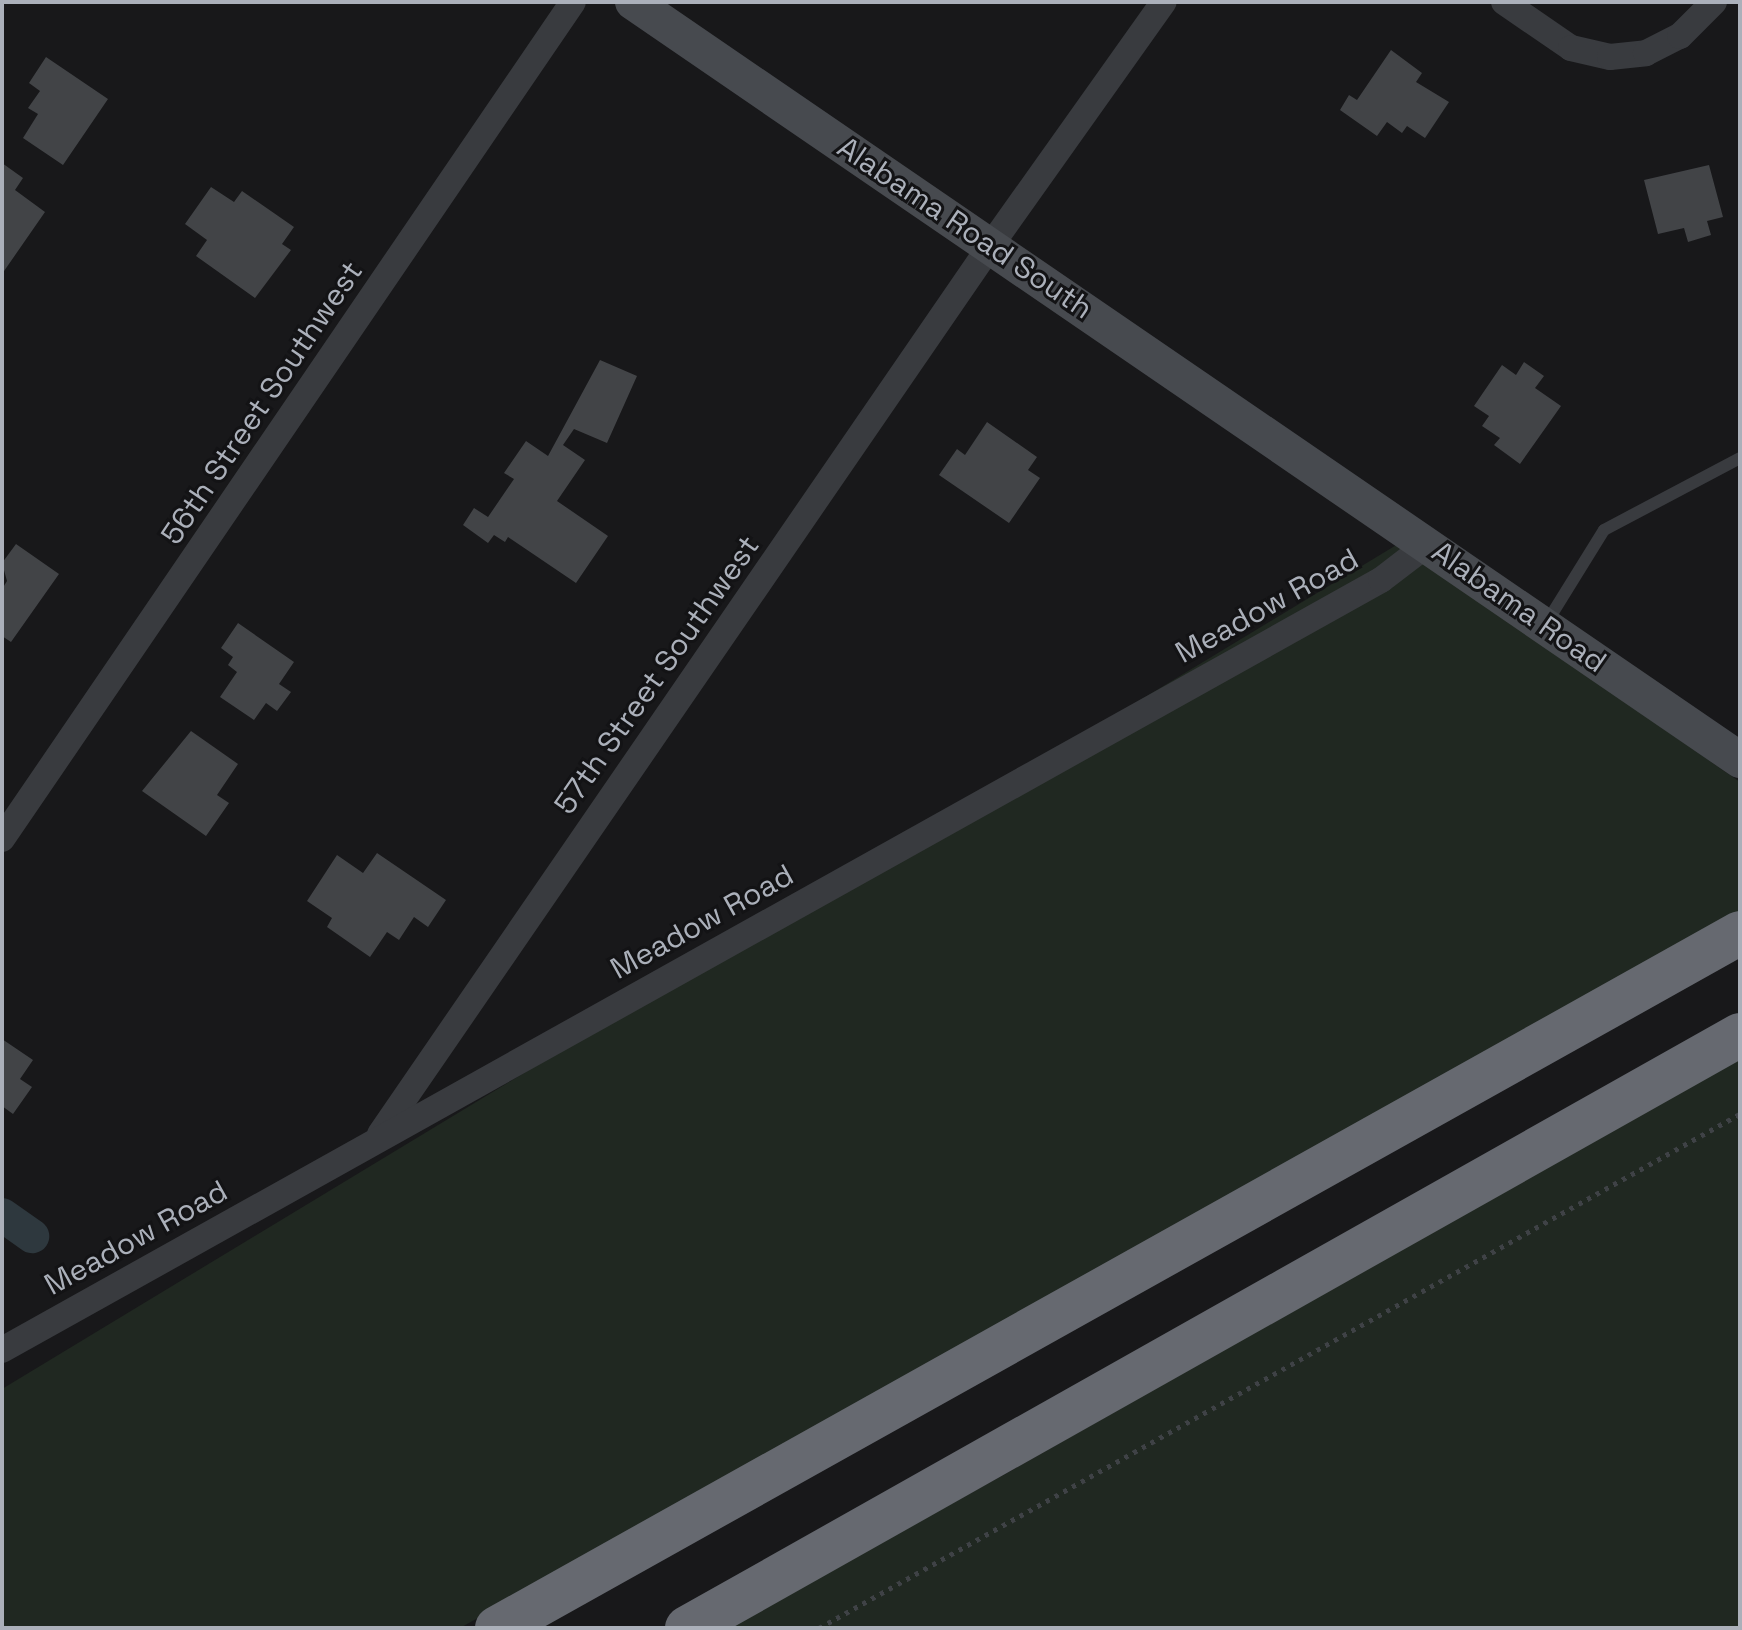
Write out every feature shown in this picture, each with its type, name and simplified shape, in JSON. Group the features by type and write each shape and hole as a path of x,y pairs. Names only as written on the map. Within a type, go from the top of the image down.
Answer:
{"highway":[{"path":"497,1628 1740,933"},
{"path":"687,1628 1740,1035"}],"street":[{"name":"56th Street Southwest","path":"2,839 573,2"},
{"name":"Alabama Road South","path":"633,2 1297,455"},
{"name":"57th Street Southwest","path":"376,1140 991,245 1164,2"},
{"path":"1504,2 1571,48 1610,57 1646,53 1680,36 1714,2"},
{"name":"Alabama Road","path":"1297,455 1740,760"},
{"name":"Meadow Road","path":"2,1350 1381,580 1428,544"}],"lane":[{"path":"1545,625 1604,530 1740,458"}],"path":[{"path":"819,1628 1740,1114"}],"shaded area":[{"path":"1398,544 1740,782 1740,912 460,1628 2,1628 2,1389"},
{"path":"1740,1056 1740,1628 724,1628 1009,1472"}],"building":[{"path":"1391,50 1422,73 1416,82 1449,102 1425,138 1407,126 1402,133 1387,122 1377,136 1340,110 1349,95 1357,100"},
{"path":"46,57 108,99 63,165 23,138 38,114 28,108 40,91 29,83"},
{"path":"2,163 23,178 15,190 45,212 2,274"},
{"path":"1709,165 1723,217 1707,221 1711,235 1688,242 1684,228 1658,234 1644,180"},
{"path":"211,187 234,202 242,191 294,227 282,244 291,250 255,298 196,256 207,240 185,224"},
{"path":"600,360 637,376 607,443 574,429 563,445 585,460 557,501 608,536 576,583 508,537 505,542 494,535 488,543 463,525 474,508 488,517 514,479 504,473 526,441 548,456"},
{"path":"1524,362 1544,376 1535,388 1561,406 1520,464 1494,445 1500,438 1482,426 1489,416 1474,406 1502,365 1516,375"},
{"path":"987,422 1037,457 1028,470 1040,478 1009,523 939,475 957,449 965,455"},
{"path":"16,544 59,574 11,642 2,636 2,589 7,581 2,563"},
{"path":"238,623 294,662 279,684 291,692 277,711 266,703 254,720 220,697 237,672 228,665 233,657 221,648"},
{"path":"191,731 238,764 217,795 229,803 206,836 142,791"},
{"path":"377,853 446,900 428,927 414,917 399,940 387,932 370,957 327,927 332,918 307,901 337,855 363,873"},
{"path":"2,1039 33,1060 20,1079 32,1087 13,1114 2,1106"}],"waterway":[{"path":"2,1215 32,1236"}]}
